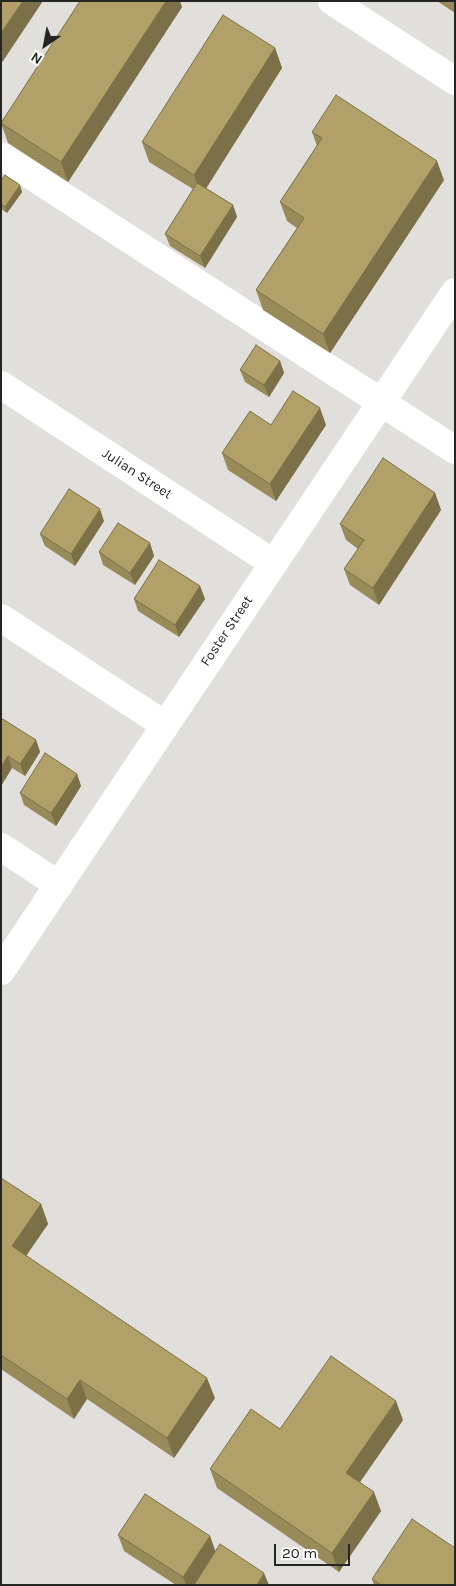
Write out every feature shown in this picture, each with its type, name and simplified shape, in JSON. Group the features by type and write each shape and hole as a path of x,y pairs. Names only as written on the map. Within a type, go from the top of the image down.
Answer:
{"street":[{"path":"332,1 455,81"},
{"path":"1,156 455,450"},
{"name":"Foster Street","path":"1,971 455,292"},
{"name":"Julian Street","path":"1,385 273,564"},
{"path":"1,618 165,725"},
{"path":"1,847 59,885"}],"building":[{"path":"1,1 23,1 1,33"},
{"path":"80,1 166,1 61,162 1,123"},
{"path":"223,15 275,48 194,175 142,142"},
{"path":"336,95 437,161 323,334 256,290 304,218 280,202 322,138 312,132"},
{"path":"5,175 20,185 5,207 1,204 1,181"},
{"path":"197,183 233,205 200,256 165,234"},
{"path":"256,345 280,361 264,385 240,370"},
{"path":"293,391 320,408 270,484 222,453 250,411 271,425"},
{"path":"383,458 435,493 373,588 344,569 364,540 340,524"},
{"path":"69,489 100,509 71,554 40,534"},
{"path":"118,523 150,543 130,573 99,552"},
{"path":"159,560 200,586 175,625 134,599"},
{"path":"1,718 36,740 20,764 8,756 1,767"},
{"path":"45,753 77,774 51,813 20,793"},
{"path":"1,1178 41,1204 12,1246 207,1378 167,1438 80,1380 67,1399 1,1355"},
{"path":"331,1356 396,1401 346,1473 374,1492 332,1553 210,1469 251,1409 280,1429"},
{"path":"145,1494 210,1536 183,1577 118,1535"},
{"path":"412,1519 455,1548 455,1585 381,1585 372,1579"},
{"path":"220,1544 264,1573 257,1585 194,1585"}]}
